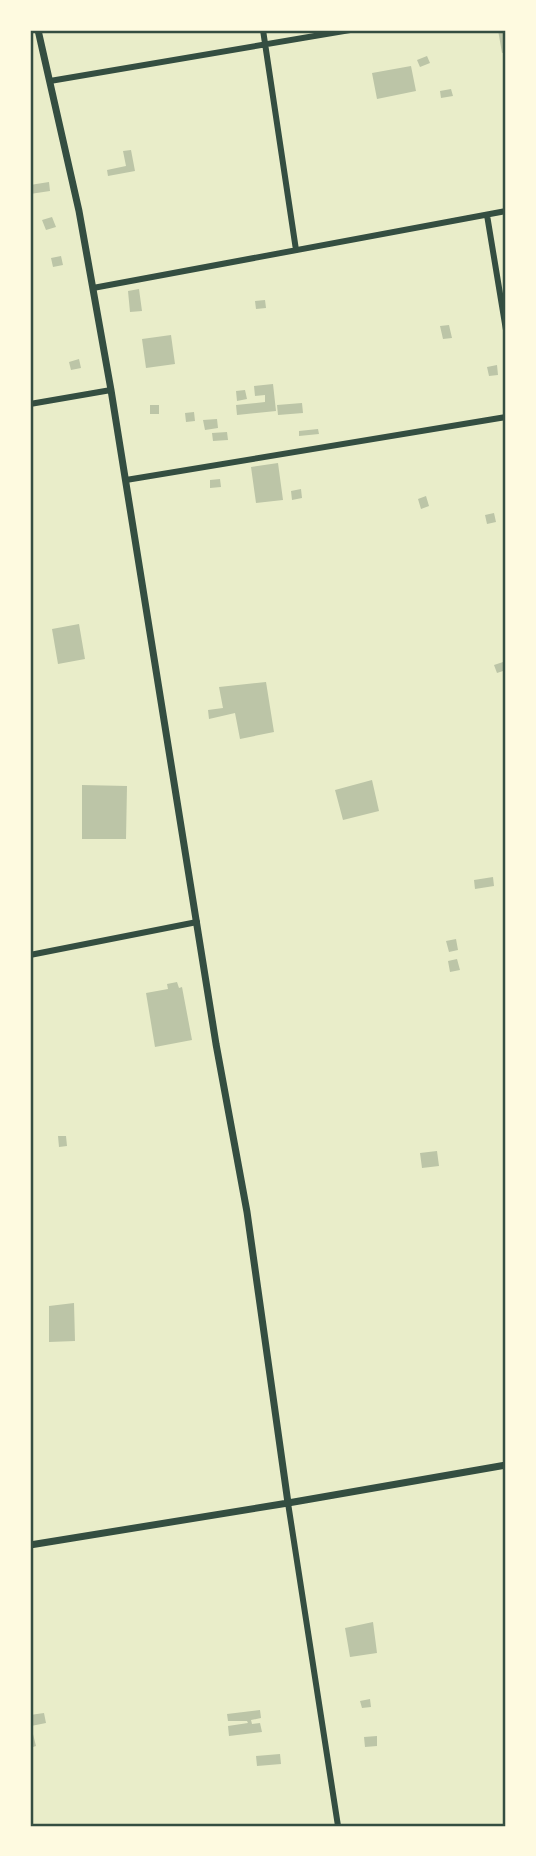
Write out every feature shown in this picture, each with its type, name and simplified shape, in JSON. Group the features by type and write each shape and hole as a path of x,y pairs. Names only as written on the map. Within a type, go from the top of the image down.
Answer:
{"street":[{"path":"38,30 79,211 111,390 247,1212 288,1503 338,1826"},
{"path":"263,30 296,250"},
{"path":"50,81 350,30"},
{"path":"93,288 506,211"},
{"path":"487,215 506,330"},
{"path":"30,404 111,390"},
{"path":"126,480 506,417"},
{"path":"30,955 197,922"},
{"path":"30,1545 506,1465"}],"building":[{"path":"498,30 506,30 506,52 502,53"},
{"path":"427,56 430,63 420,67 417,60"},
{"path":"411,66 416,91 377,99 372,73"},
{"path":"451,89 453,96 441,98 440,91"},
{"path":"131,150 135,171 108,176 107,170 126,166 123,151"},
{"path":"49,182 50,191 30,194 30,185"},
{"path":"52,217 56,227 46,230 42,220"},
{"path":"61,256 63,265 53,267 51,258"},
{"path":"139,289 142,311 130,312 128,291"},
{"path":"265,300 266,308 256,309 255,301"},
{"path":"449,325 452,338 443,339 440,326"},
{"path":"171,335 175,364 146,368 142,339"},
{"path":"79,359 81,368 71,370 69,362"},
{"path":"497,365 498,375 489,376 487,367"},
{"path":"273,384 276,411 237,415 236,405 265,402 265,395 255,396 254,386"},
{"path":"245,390 247,399 237,401 236,391"},
{"path":"302,403 303,413 278,415 277,405"},
{"path":"150,405 159,405 159,414 150,414"},
{"path":"194,412 195,421 186,422 185,413"},
{"path":"217,419 218,428 205,430 203,420"},
{"path":"318,429 319,434 299,436 299,431"},
{"path":"227,432 228,440 213,441 212,433"},
{"path":"278,463 283,500 256,503 251,467"},
{"path":"220,479 221,487 210,488 210,480"},
{"path":"301,489 302,498 292,500 291,491"},
{"path":"426,496 429,506 421,509 418,499"},
{"path":"494,513 496,522 487,524 485,515"},
{"path":"79,624 85,659 58,664 52,629"},
{"path":"503,662 506,670 497,673 494,665"},
{"path":"266,682 274,732 240,739 235,713 209,719 208,710 223,708 219,687"},
{"path":"372,780 379,811 343,820 335,790"},
{"path":"82,785 127,786 126,839 82,839"},
{"path":"493,877 494,886 475,889 474,880"},
{"path":"456,939 458,950 449,952 446,941"},
{"path":"457,959 460,970 450,972 448,961"},
{"path":"177,982 179,988 182,987 192,1040 155,1047 146,993 168,989 167,984"},
{"path":"58,1136 66,1136 67,1146 59,1147"},
{"path":"437,1151 439,1166 422,1168 420,1153"},
{"path":"74,1303 75,1341 49,1342 49,1306"},
{"path":"373,1622 377,1653 350,1657 345,1628"},
{"path":"370,1699 371,1707 362,1708 360,1701"},
{"path":"260,1710 261,1718 251,1720 252,1724 260,1723 262,1732 229,1736 228,1726 248,1723 228,1721 227,1714"},
{"path":"44,1713 46,1723 31,1726 36,1746 30,1748 30,1715"},
{"path":"377,1736 377,1746 365,1747 364,1737"},
{"path":"280,1754 281,1764 257,1766 256,1756"}]}
